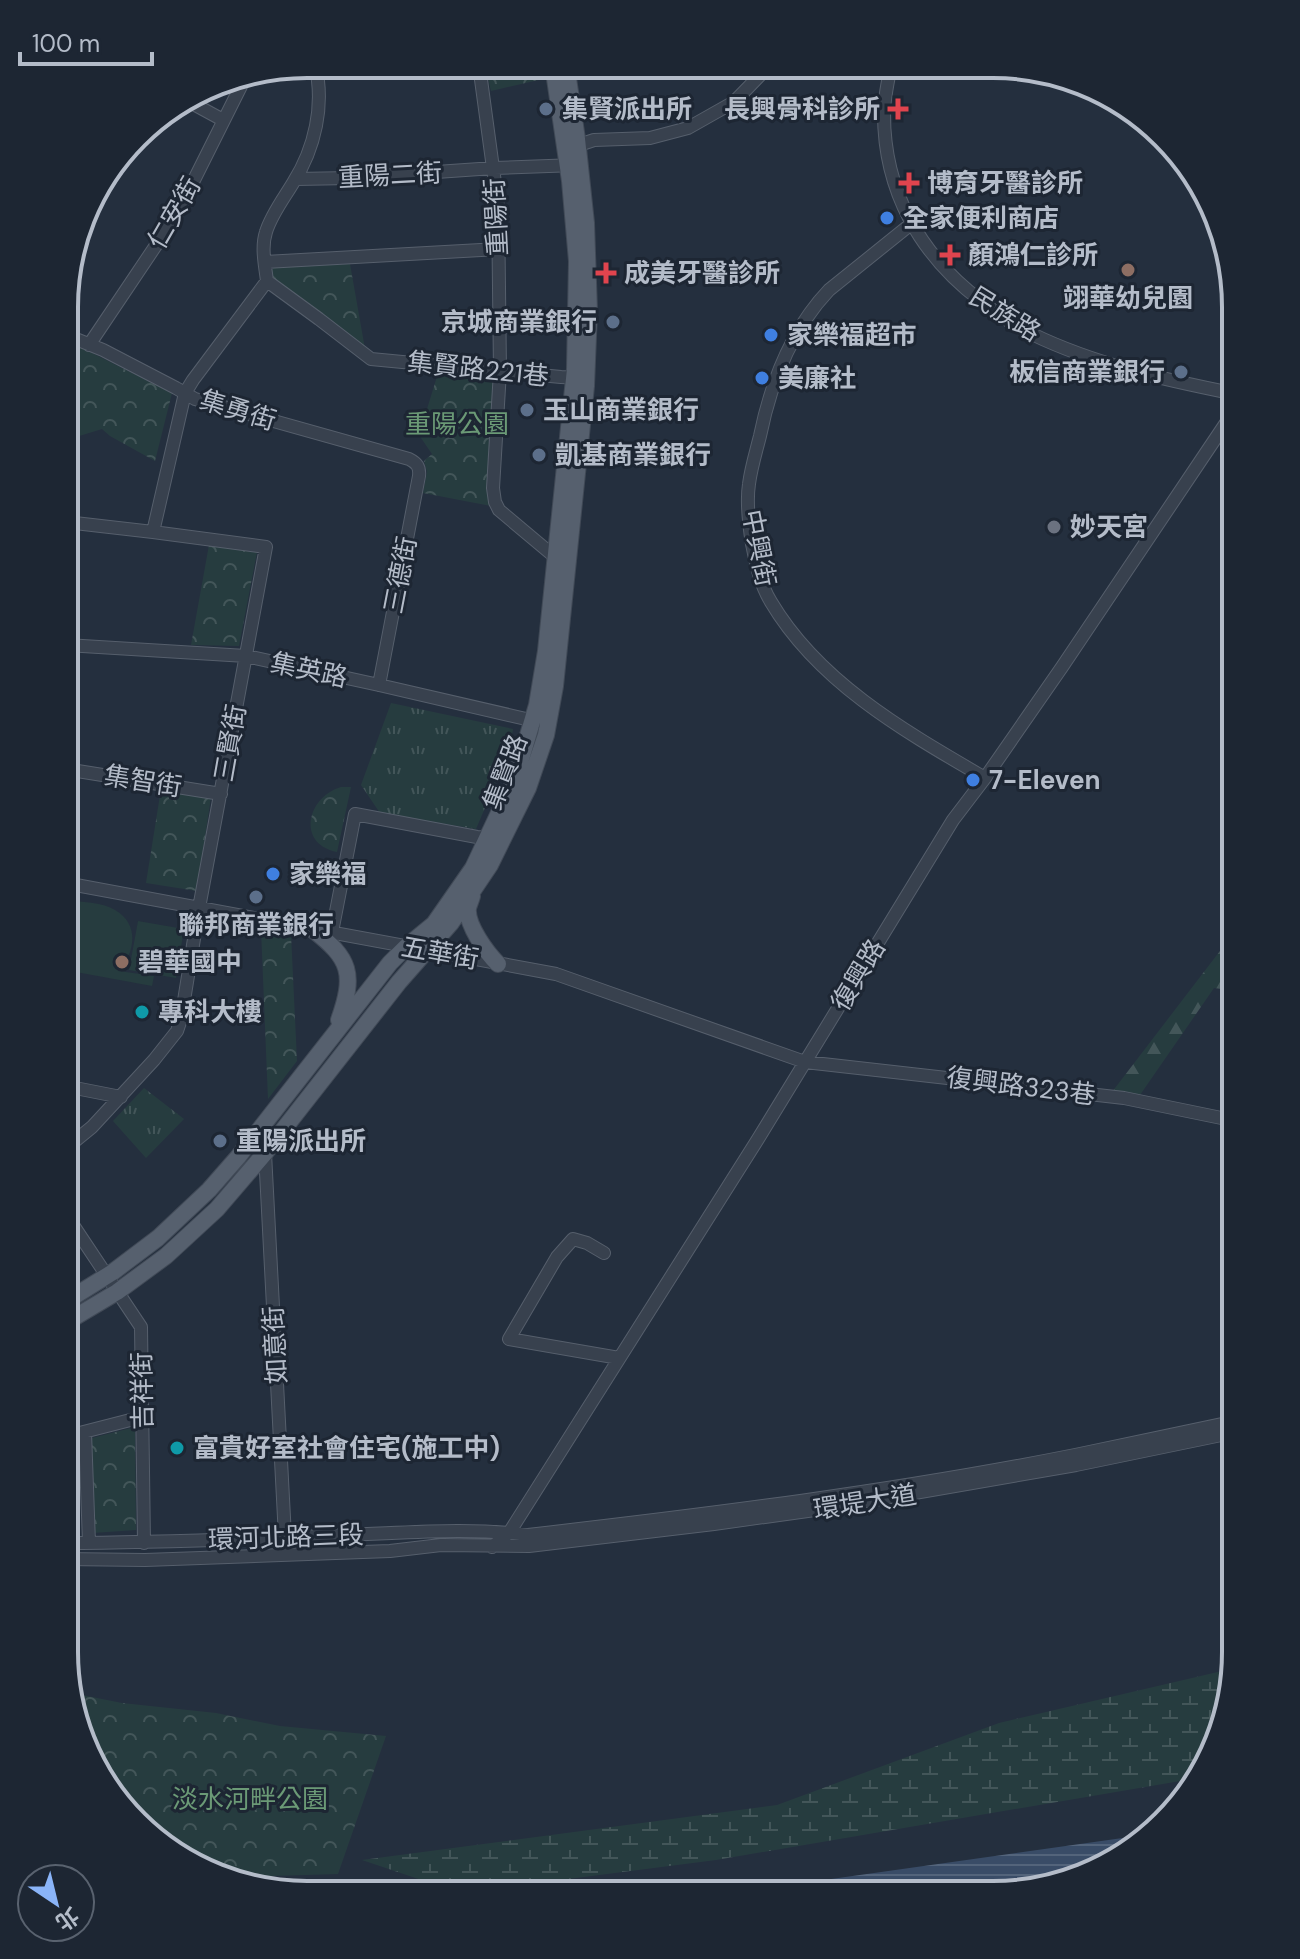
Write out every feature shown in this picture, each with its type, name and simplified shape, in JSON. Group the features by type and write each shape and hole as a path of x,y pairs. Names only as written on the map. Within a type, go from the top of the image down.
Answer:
{"main road":[{"name":"集賢路","path":"556,78 572,147"},
{"name":"集賢路","path":"78,1294 158,1238 209,1190 390,963 434,924 473,868 540,723 560,646 580,378 577,261 570,181 574,165 567,78"},
{"name":"集賢路","path":"78,1315 117,1292 166,1256 217,1209 265,1153 399,982 429,950 473,893 490,865 528,788 546,735 540,723 546,651 555,557 580,378"},
{"path":"473,893 467,910 482,944 498,964"},
{"path":"312,929 330,943 348,975 348,991 333,1035"}],"street":[{"path":"78,523 153,532 185,393 267,281 263,249 265,232 306,162 317,119 317,78"},
{"name":"重陽街","path":"481,78 498,205 500,371 493,488 495,502 499,510 555,557"},
{"path":"572,147 594,140 650,138 688,128 734,102 757,78"},
{"name":"民族路","path":"889,78 884,111 885,133 894,179 911,224 934,257 960,285 1031,334 1106,363 1222,391"},
{"name":"仁安街","path":"89,345 177,214 240,88"},
{"path":"197,106 223,120"},
{"name":"重陽二街","path":"296,179 574,165"},
{"name":"中興街","path":"911,224 829,290 796,334 776,375 762,428 749,485 749,522 763,586 776,610 806,649 851,691 907,733 985,778"},
{"path":"265,262 499,249"},
{"name":"集賢路221巷","path":"267,281 371,359 580,378"},
{"name":"集勇街","path":"78,340 103,350 195,399 409,459 418,466"},
{"name":"復興路","path":"492,1547 509,1533 758,1139 953,820 985,778 1222,429"},
{"name":"三德街","path":"379,685 419,476 418,466"},
{"name":"三賢街","path":"78,1138 154,1060 177,1031 181,1019 266,547 153,532"},
{"name":"集英路","path":"78,646 246,656 540,723"},
{"name":"集智街","path":"78,771 221,794"},
{"path":"332,932 355,814 488,838"},
{"name":"五華街","path":"78,885 556,974 805,1062"},
{"name":"復興路323巷","path":"805,1062 1124,1098 1222,1118"},
{"path":"78,1089 121,1097"},
{"name":"如意街","path":"265,1153 285,1537"},
{"name":"吉祥街","path":"78,1232 141,1327 144,1543"},
{"path":"604,1253 573,1239 557,1257 509,1339 619,1358"},
{"path":"78,1434 142,1417"},
{"name":"環堤大道","path":"1075,1460 1222,1424"},
{"path":"85,1432 89,1543"},
{"name":"環堤大道","path":"492,1547 529,1546 822,1509 969,1479 1222,1434"},
{"name":"環堤大道","path":"509,1533 528,1535 676,1518 969,1479"},
{"name":"環河北路三段","path":"78,1543 441,1531 509,1533"},
{"path":"337,1535 337,1553"},
{"name":"環河北路三段","path":"78,1559 145,1560 390,1551 441,1545 492,1547"}],"green space":[{"path":"488,78 543,78 543,79 491,91"},
{"path":"350,264 365,349 272,279 274,267"},
{"path":"78,346 172,393 155,461 102,429 78,436"},
{"name":"重陽公園","path":"439,370 490,376 494,381 487,494 491,506 423,493 427,472 424,461 432,454 419,435"},
{"path":"209,545 257,552 239,646 191,645"},
{"path":"391,703 513,729 510,749 476,829 380,813 361,785"},
{"path":"341,787 351,787 337,852 316,840 311,831 311,820 320,800"},
{"path":"161,789 211,797 197,891 146,883"},
{"path":"78,902 104,905 123,916 132,939 129,956 119,971 154,976 152,986 78,972"},
{"path":"138,921 184,929 176,978 129,970"},
{"path":"261,929 291,934 297,1061 268,1099"},
{"path":"1222,948 1222,989 1214,988 1140,1095 1112,1092"},
{"path":"144,1088 184,1119 146,1158 113,1121"},
{"path":"135,1427 136,1530 92,1533 88,1439"},
{"path":"1221,1671 1210,1726 1182,1781 716,1860 553,1881 424,1881 362,1860 777,1805 999,1723"},
{"name":"淡水河畔公園","path":"82,1695 122,1703 216,1713 280,1726 386,1736 338,1874 263,1876 248,1873 219,1864 168,1834 145,1814 109,1767 95,1740"}],"water":[{"path":"1127,1837 1081,1864 1038,1877 1008,1881 817,1881"}],"place":[{"name":"集賢派出所","path":"546,109"},
{"name":"長興骨科診所","path":"898,109"},
{"name":"博育牙醫診所","path":"909,183"},
{"name":"全家便利商店","path":"887,218"},
{"name":"顏鴻仁診所","path":"950,255"},
{"name":"翊華幼兒園","path":"1128,270"},
{"name":"成美牙醫診所","path":"606,273"},
{"name":"京城商業銀行","path":"613,322"},
{"name":"家樂福超市","path":"771,335"},
{"name":"板信商業銀行","path":"1181,372"},
{"name":"美廉社","path":"762,378"},
{"name":"玉山商業銀行","path":"527,410"},
{"name":"凱基商業銀行","path":"539,455"},
{"name":"妙天宮","path":"1054,527"},
{"name":"7-Eleven","path":"973,780"},
{"name":"家樂福","path":"273,874"},
{"name":"聯邦商業銀行","path":"256,897"},
{"name":"碧華國中","path":"122,962"},
{"name":"專科大樓","path":"142,1012"},
{"name":"重陽派出所","path":"220,1141"},
{"name":"富貴好室社會住宅(施工中)","path":"177,1448"}]}
